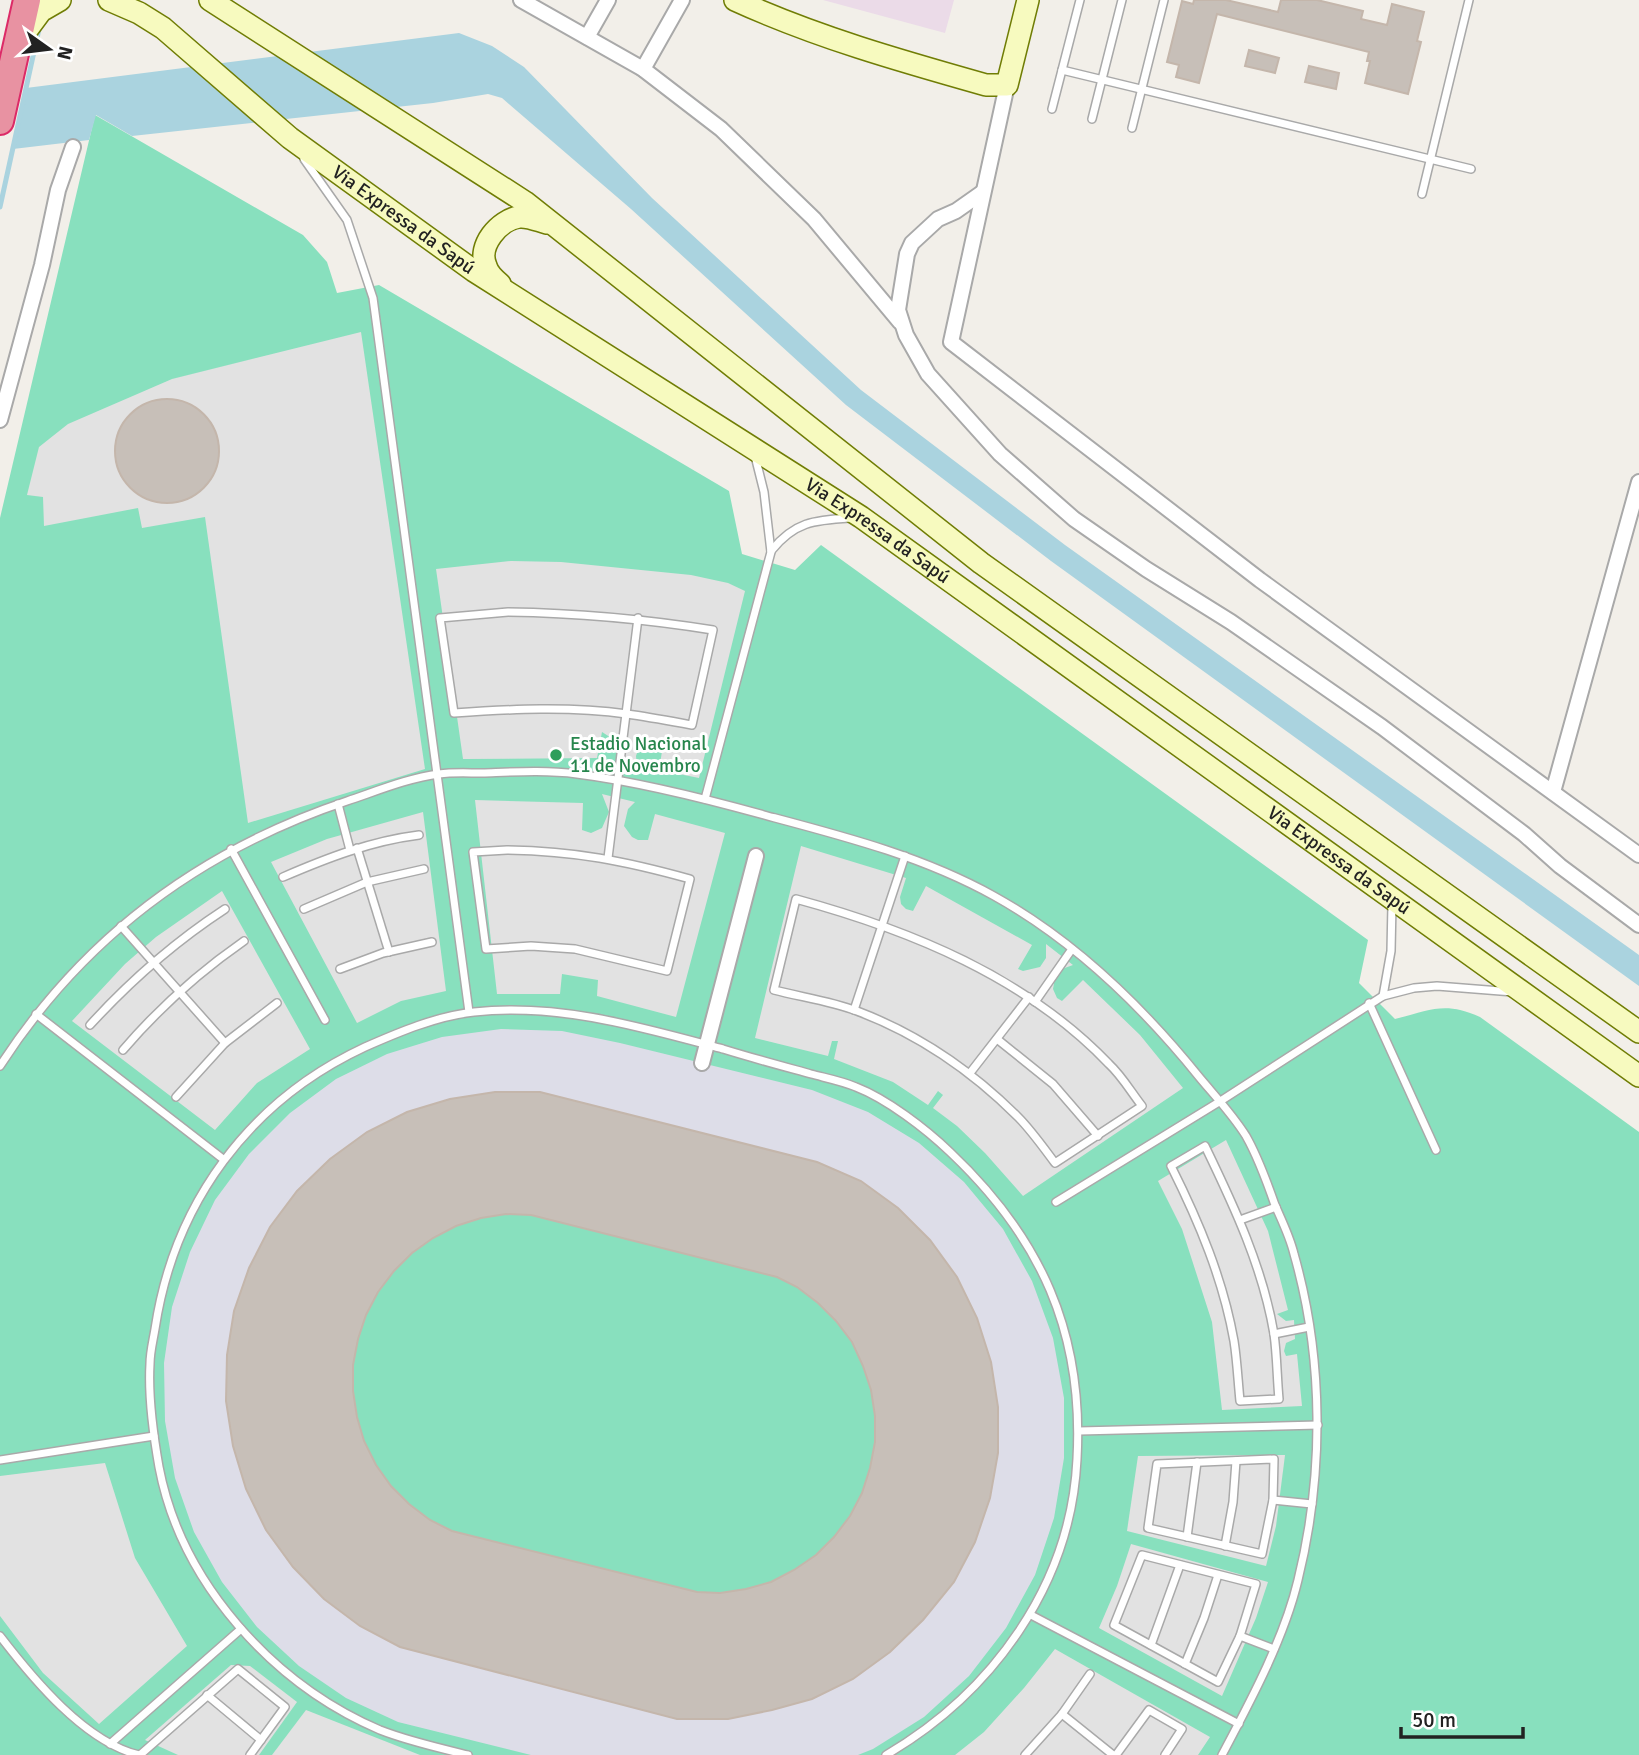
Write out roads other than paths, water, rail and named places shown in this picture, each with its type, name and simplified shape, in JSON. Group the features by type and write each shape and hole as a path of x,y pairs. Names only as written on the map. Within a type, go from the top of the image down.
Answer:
{"highway":[{"path":"0,121 27,0"}],"main road":[{"path":"17,43 41,11 60,0"},
{"name":"Via Expressa da Sapú","path":"109,0 139,13 184,44 290,138 382,206 512,296 861,517 1639,1076"},
{"name":"Via Expressa da Sapú","path":"210,0 494,180 555,225 981,564 1639,1032"},
{"path":"735,0 767,15 879,55 986,85 1007,85 1028,0"},
{"path":"512,296 484,265 484,254 489,240 497,228 521,216 555,225"}],"street":[{"path":"521,0 643,69 721,128 814,219 901,323 928,374 1000,454 1074,519 1146,569 1231,622 1382,727 1639,925"},
{"path":"587,37 608,0"},
{"path":"643,69 682,0"},
{"path":"1007,85 951,342 1260,580 1639,855"},
{"path":"0,420 42,265 58,190 72,146"},
{"path":"901,323 898,310 907,254 912,243 938,219 956,211 983,192"},
{"path":"1553,792 1639,482"},
{"path":"702,1063 756,856"}],"lane":[{"path":"1052,109 1080,0"},
{"path":"1092,118 1122,0"},
{"path":"1132,128 1164,0"},
{"path":"1422,194 1469,0"},
{"path":"1062,70 1471,169"},
{"path":"290,138 347,220 373,298 469,1012"},
{"path":"705,799 771,552 764,492 753,447"},
{"path":"771,552 781,539 808,522 861,517"},
{"path":"508,612 578,613 638,618 713,630 692,725 626,714 512,709 454,713 440,618 508,612"},
{"path":"608,858 638,618"},
{"path":"0,1066 36,1014 121,926 173,884 231,849 284,824 338,804 436,774 527,771 573,774 617,780 705,799 854,839 926,863 995,897 1072,949 1118,986 1172,1043 1246,1136 1294,1253 1309,1327 1318,1425 1312,1504 1298,1583 1274,1649 1222,1755"},
{"path":"338,804 368,882 388,951"},
{"path":"283,877 386,839 419,835"},
{"path":"231,849 326,1020"},
{"path":"540,850 608,858 690,879 667,971 575,949 531,946 486,949 473,852 540,850"},
{"path":"854,1010 905,856"},
{"path":"304,909 368,882 424,869"},
{"path":"796,899 882,925 944,951 1032,1000 1074,1030 1111,1065 1142,1106 1055,1163 1019,1118 970,1073 929,1045 854,1010 774,990 796,899"},
{"path":"1383,996 1391,951 1392,900"},
{"path":"90,1025 153,961 188,933 225,909"},
{"path":"121,926 225,1043"},
{"path":"123,1050 179,991 211,964 244,942"},
{"path":"340,970 388,951 432,942"},
{"path":"970,1073 1072,949"},
{"path":"1056,1202 1383,996 1414,988 1437,986 1524,993"},
{"path":"176,1097 225,1043 277,1003"},
{"path":"1369,1003 1436,1150"},
{"path":"468,1755 381,1730 329,1703 281,1670 241,1629 208,1585 183,1538 164,1490 154,1436 150,1364 161,1290 186,1221 223,1159 274,1104 331,1063 404,1030 469,1012 534,1010 588,1015 859,1088 925,1129 979,1180 1023,1234 1054,1298 1074,1362 1079,1430 1077,1476 1068,1522 1054,1568 1031,1615 999,1660 964,1698 921,1734 886,1755"},
{"path":"36,1014 223,1159"},
{"path":"997,1038 1053,1084 1098,1136"},
{"path":"1205,1146 1240,1220 1257,1269 1274,1334 1279,1399 1240,1401 1234,1341 1220,1282 1198,1220 1171,1166 1205,1146"},
{"path":"1240,1220 1276,1207"},
{"path":"1274,1334 1309,1327"},
{"path":"1079,1430 1318,1425"},
{"path":"0,1460 154,1436"},
{"path":"1275,1459 1273,1500 1262,1554 1149,1528 1157,1464 1236,1461 1275,1459"},
{"path":"1225,1546 1233,1502 1236,1461"},
{"path":"1187,1536 1197,1462"},
{"path":"1273,1500 1312,1504"},
{"path":"1142,1555 1218,1575 1256,1584 1240,1636 1218,1682 1114,1625 1142,1555"},
{"path":"1150,1645 1180,1564"},
{"path":"1185,1664 1218,1575"},
{"path":"1031,1615 1239,1724"},
{"path":"110,1744 241,1629"},
{"path":"0,1636 45,1689 77,1719 110,1744 140,1755 238,1669 285,1707 250,1755"},
{"path":"1240,1636 1274,1649"},
{"path":"1024,1755 1062,1714 1090,1674"},
{"path":"207,1695 261,1740"},
{"path":"1062,1714 1114,1755 1149,1710 1182,1730 1165,1755"}],"water":[{"path":"459,33 492,46 524,67 652,198 861,390 1065,545 1639,955 1639,986 1051,561 846,405 631,209 502,98 488,94 433,103 132,136 96,115 89,140 13,149 26,88"}],"waterway":[{"path":"0,207 39,29"}],"place":[{"name":"Estadio Nacional 11 de Novembro","path":"556,755"}]}
